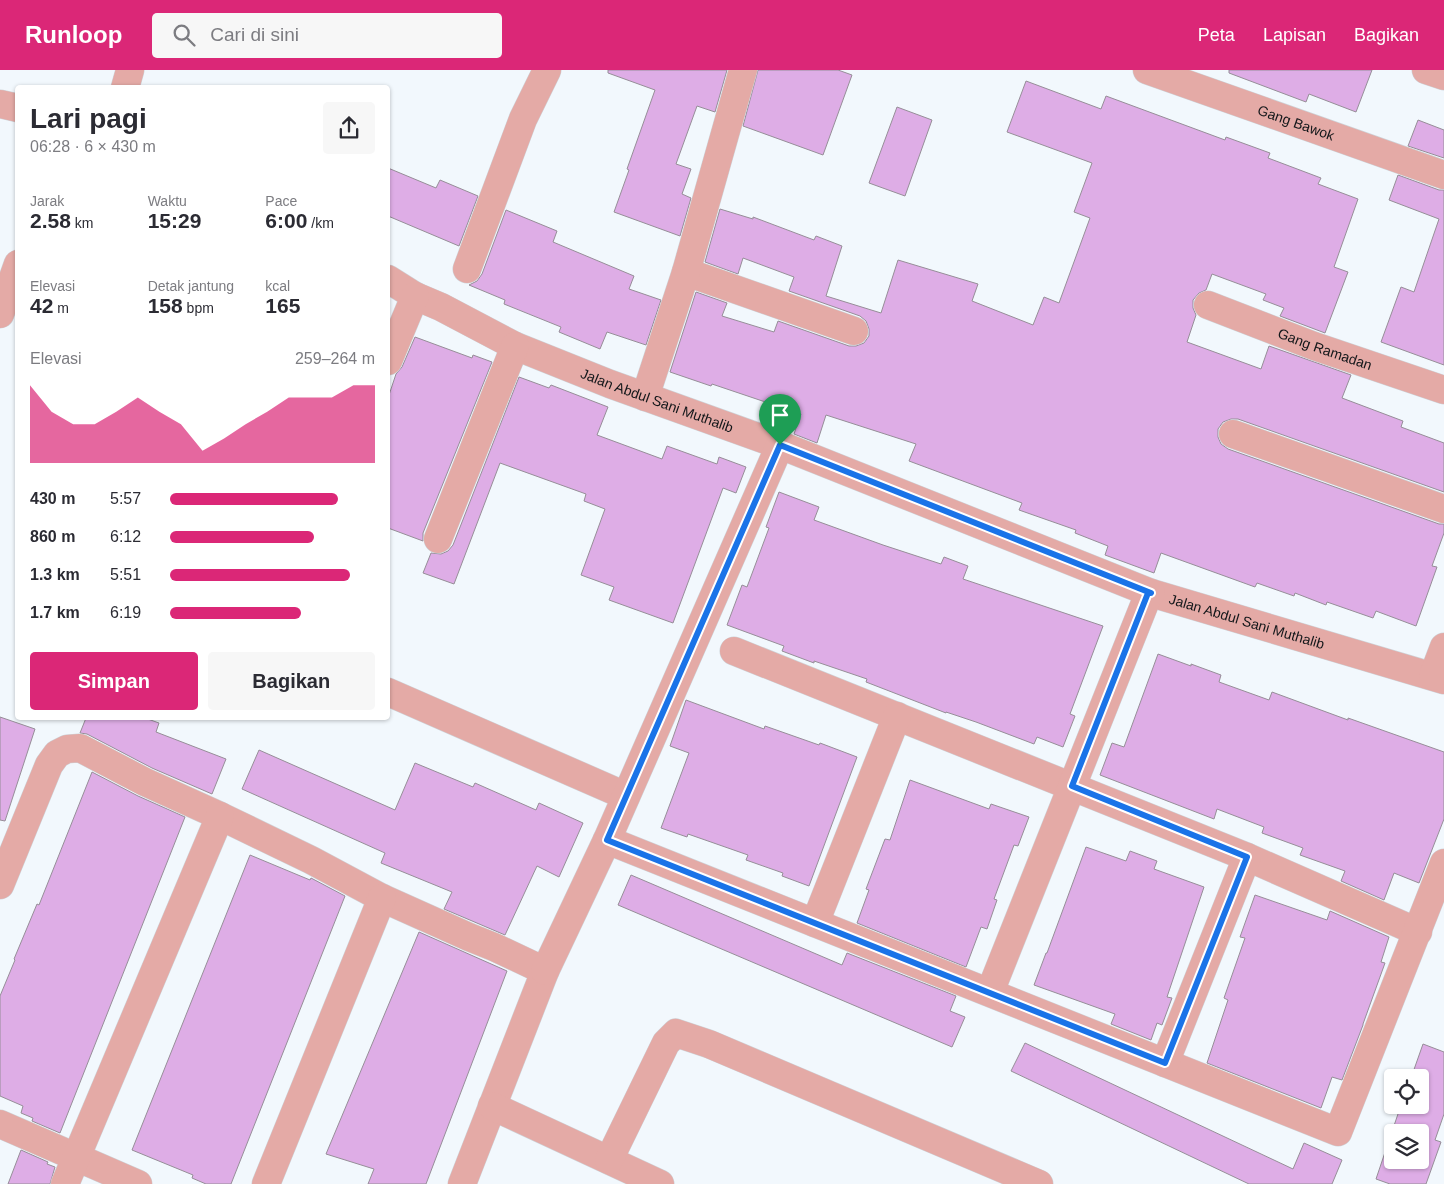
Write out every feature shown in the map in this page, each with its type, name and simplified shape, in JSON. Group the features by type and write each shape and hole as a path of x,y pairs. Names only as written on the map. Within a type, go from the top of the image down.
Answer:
{"street":[{"path":"126,85 130,70"},
{"path":"467,269 523,119 547,70"},
{"path":"645,397 686,272 743,70"},
{"name":"Gang Bawok","path":"1148,70 1444,175"},
{"path":"1426,70 1444,76"},
{"path":"0,104 15,107"},
{"path":"0,314 15,272"},
{"path":"686,272 854,331"},
{"name":"Jalan Abdul Sani Muthalib","path":"390,281 515,346 645,397 780,445 1151,593 1439,678"},
{"path":"390,356 416,296"},
{"name":"Gang Ramadan","path":"1208,305 1314,346 1444,390"},
{"path":"438,539 515,346"},
{"path":"1232,434 1444,509"},
{"path":"462,1184 545,971 607,840 780,445"},
{"path":"990,992 1148,593 1151,593"},
{"path":"1439,678 1444,647"},
{"path":"734,651 1247,857 1418,932"},
{"path":"390,693 626,796"},
{"path":"815,922 897,716"},
{"path":"0,885 49,765 57,754 67,749 80,748 145,782 311,860 382,898 545,971"},
{"path":"65,1184 220,816"},
{"path":"607,840 1338,1132 1444,863"},
{"path":"1165,1063 1247,857"},
{"path":"266,1184 382,898"},
{"path":"609,1160 666,1043 676,1033 709,1044 1039,1184"},
{"path":"492,1106 660,1184"},
{"path":"0,1124 138,1184"}],"building":[{"path":"608,70 727,70 715,112 697,106 676,164 691,169 682,194 691,198 680,236 614,212 655,90 608,73"},
{"path":"758,70 838,70 852,75 823,155 743,126"},
{"path":"1229,70 1372,70 1356,112 1309,94 1306,102 1229,73"},
{"path":"1026,81 1101,109 1106,96 1225,140 1226,137 1270,153 1268,158 1321,178 1318,184 1358,199 1334,267 1348,272 1325,333 1280,316 1284,308 1263,300 1266,294 1212,274 1206,290 1199,293 1193,300 1193,308 1196,315 1187,342 1261,369 1269,346 1351,375 1342,398 1403,421 1401,427 1444,443 1444,492 1238,419 1223,422 1218,429 1218,437 1221,444 1228,449 1439,524 1444,524 1444,533 1432,566 1437,567 1416,626 1376,611 1373,618 1327,602 1326,605 1295,593 1294,596 1257,583 1255,587 1161,553 1154,573 1105,555 1108,546 1075,533 1076,530 1019,510 1022,503 909,461 916,444 826,415 817,443 794,434 801,414 670,372 696,292 727,303 722,316 774,332 778,321 849,346 864,343 869,336 866,321 860,316 789,291 794,277 743,258 738,274 705,262 720,209 753,219 753,217 814,240 816,236 842,246 826,296 881,313 898,260 978,284 972,301 1033,325 1044,297 1059,303 1090,218 1074,212 1092,163 1007,132"},
{"path":"897,107 932,120 905,196 869,183"},
{"path":"1418,120 1444,130 1444,158 1408,146"},
{"path":"390,169 436,188 440,180 478,196 459,246 390,217"},
{"path":"1398,175 1439,190 1444,190 1444,365 1381,342 1401,287 1414,292 1439,219 1389,200"},
{"path":"506,210 557,231 553,242 634,276 629,289 661,300 646,345 607,332 600,349 559,332 561,327 504,304 505,300 469,285 477,281 482,274"},
{"path":"415,337 472,358 473,355 492,362 423,533 423,541 390,529 390,392 396,374 402,367"},
{"path":"519,377 549,388 551,385 608,407 597,435 662,459 667,446 717,464 719,457 746,467 736,493 723,488 673,623 609,600 614,587 581,575 605,509 584,501 586,494 500,463 454,584 423,573 431,553 441,554 448,551 453,545"},
{"path":"779,492 819,507 814,520 941,564 944,557 968,566 963,579 1103,626 1070,714 1075,716 1063,747 1037,737 1034,744 946,713 866,682 867,679 782,651 784,646 727,625 742,585 747,587 769,528 766,527"},
{"path":"1158,654 1221,675 1219,682 1269,700 1272,692 1444,752 1444,819 1419,883 1394,873 1384,900 1341,881 1345,871 1300,855 1303,848 1262,833 1264,827 1217,809 1214,819 1100,775 1112,743 1124,747"},
{"path":"686,700 764,729 765,726 857,757 809,886 782,876 783,873 746,860 748,855 688,834 687,837 661,828 689,753 670,746"},
{"path":"0,717 35,729 5,821 0,820"},
{"path":"85,720 151,720 159,723 156,732 226,759 212,794 152,768 87,734 80,733"},
{"path":"259,750 395,810 415,763 473,787 475,783 536,810 539,803 583,823 559,877 537,866 505,935 444,909 452,892 381,863 385,853 242,789"},
{"path":"92,772 138,796 185,817 60,1133 32,1121 33,1118 21,1113 23,1106 0,1096 0,996 37,904 39,905"},
{"path":"910,780 989,809 991,804 1029,817 1018,846 1014,845 994,899 997,900 987,929 981,927 966,967 857,923 869,890 866,889 885,839 890,840"},
{"path":"1086,847 1126,861 1130,851 1157,861 1154,869 1204,887 1167,997 1172,998 1162,1025 1157,1023 1151,1040 1111,1024 1115,1014 1034,985"},
{"path":"250,855 310,880 311,878 345,896 231,1184 206,1184 192,1178 193,1175 132,1150"},
{"path":"631,875 842,965 847,953 956,996 950,1011 965,1017 952,1047 618,905"},
{"path":"1255,895 1327,920 1330,911 1389,937 1381,962 1385,963 1342,1080 1332,1077 1321,1108 1207,1063 1228,1000 1224,998 1245,938 1240,937"},
{"path":"419,932 507,971 426,1184 368,1184 374,1169 326,1154"},
{"path":"1025,1043 1293,1169 1304,1143 1342,1160 1332,1184 1249,1184 1011,1071"},
{"path":"1423,1044 1444,1052 1444,1114 1435,1140 1441,1142 1426,1184 1390,1184 1376,1179 1384,1155 1384,1169 1429,1169 1429,1124 1395,1124 1398,1114 1429,1114 1429,1069 1414,1069"},
{"path":"21,1150 55,1167 50,1184 8,1184"}],"route":[{"path":"780,445 1151,593 1148,593 1072,786 1247,857 1165,1063 607,840 780,445"}]}
